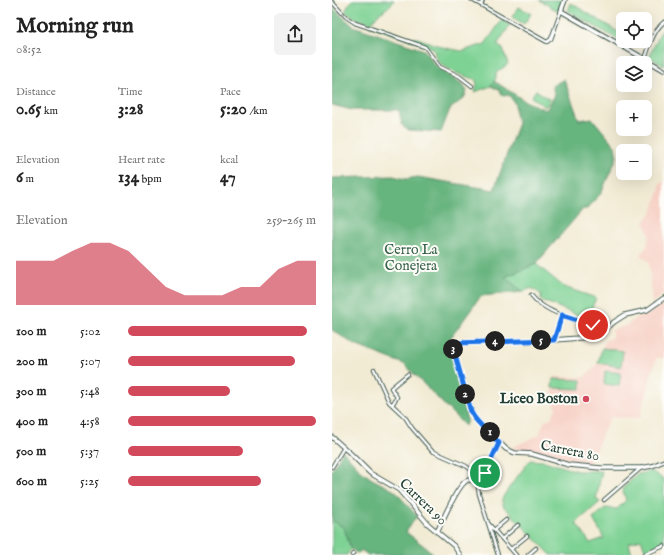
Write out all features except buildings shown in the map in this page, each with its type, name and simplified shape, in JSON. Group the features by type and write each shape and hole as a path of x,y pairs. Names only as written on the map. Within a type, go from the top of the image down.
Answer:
{"street":[{"path":"472,0 546,41 551,39 565,0"},
{"path":"481,5 483,0"},
{"path":"332,2 346,17 355,23 425,47 440,67 459,76 472,86"},
{"path":"562,11 640,56"},
{"path":"646,56 657,29 664,22"},
{"path":"652,63 664,70"},
{"path":"531,295 540,305 562,315 593,325 604,331"},
{"path":"562,315 554,340 592,338 600,335 614,322 625,315 647,310 664,298"},
{"name":"Carrera 80","path":"554,340 455,343 453,346 465,393 471,412 476,420 506,449 582,467 641,468 652,466 664,461"},
{"path":"374,369 392,405 405,417 412,428 432,451 471,469 477,480 479,494 498,555"},
{"path":"392,405 397,397 392,390 392,386 408,374"},
{"name":"Carrera 90","path":"332,437 370,473 399,490 428,524 454,546 460,555"},
{"path":"437,532 456,495 464,484 470,480 480,479 485,473 499,443"},
{"path":"332,467 343,450"},
{"path":"332,459 336,461"},
{"path":"604,500 641,468"},
{"path":"494,530 506,520"},
{"path":"487,521 516,555"},
{"path":"502,538 518,525"},
{"path":"511,549 527,536"},
{"path":"643,555 664,546"},
{"path":"528,555 536,548"}],"shaded area":[{"path":"664,181 664,294 652,303 649,262 640,255 647,246 649,234 644,222 652,212 659,191 659,185"},
{"name":"Liceo Boston","path":"664,304 664,358 656,358 640,418 611,417 602,434 595,454 587,465 549,454 510,448 539,435 544,422 552,417 556,409 552,388 553,377 584,377 598,363 605,340 612,338 612,330 628,325 637,317 650,313"}],"green space":[{"path":"353,0 394,0 389,7 376,16 371,24 445,48 462,51 485,44 502,20 510,25 497,45 503,49 508,64 496,73 496,78 491,86 475,92 477,84 475,79 458,74 442,65 436,58 433,48 370,26 371,23 357,19 345,12"},
{"path":"539,0 563,0 558,11"},
{"path":"571,3 616,31 616,38 568,11"},
{"path":"332,7 353,26 424,50 434,64 462,84 467,91 464,98 450,109 441,132 409,130 402,125 399,110 352,110 332,105"},
{"path":"519,7 531,14 524,24 512,17"},
{"path":"664,28 664,66 652,59 652,56 649,56 660,33"},
{"name":"Cerro La Conejera","path":"564,79 579,120 592,118 615,146 616,159 601,193 587,209 583,209 536,264 505,277 523,292 481,296 449,340 467,420 465,426 404,364 355,345 332,330 332,178 393,176 406,179 418,177 494,190 518,123 515,114 515,104 509,95 503,96 499,90 491,86 494,81 525,101 546,110 555,95 552,86"},
{"path":"536,90 550,100 545,107 531,97"},
{"path":"536,264 564,287 596,298 588,317 582,317 541,300 541,294 531,288 523,292 505,277"},
{"path":"602,348 623,351 621,367 598,363"},
{"path":"605,371 621,373 619,386 604,384"},
{"path":"553,379 581,380 581,389 552,388"},
{"path":"343,451 361,471 372,479 395,491 417,516 406,532 433,553 431,555 368,555 361,550 358,554 351,549 344,528 332,520 332,470"},
{"path":"530,460 544,461 577,471 602,471 596,499 600,502 576,523 590,543 604,538 593,519 605,508 617,509 626,500 622,489 638,474 651,471 664,479 664,542 645,550 641,539 629,543 632,555 551,555 504,507 502,503 506,492"},
{"path":"332,520 344,528 351,549 347,555 332,555"}],"place":[{"name":"Liceo Boston","path":"586,399"}],"route":[{"path":"485,473 499,443 491,433 476,420 471,412 453,348 454,344 497,341 554,340 562,315 593,325"}]}
